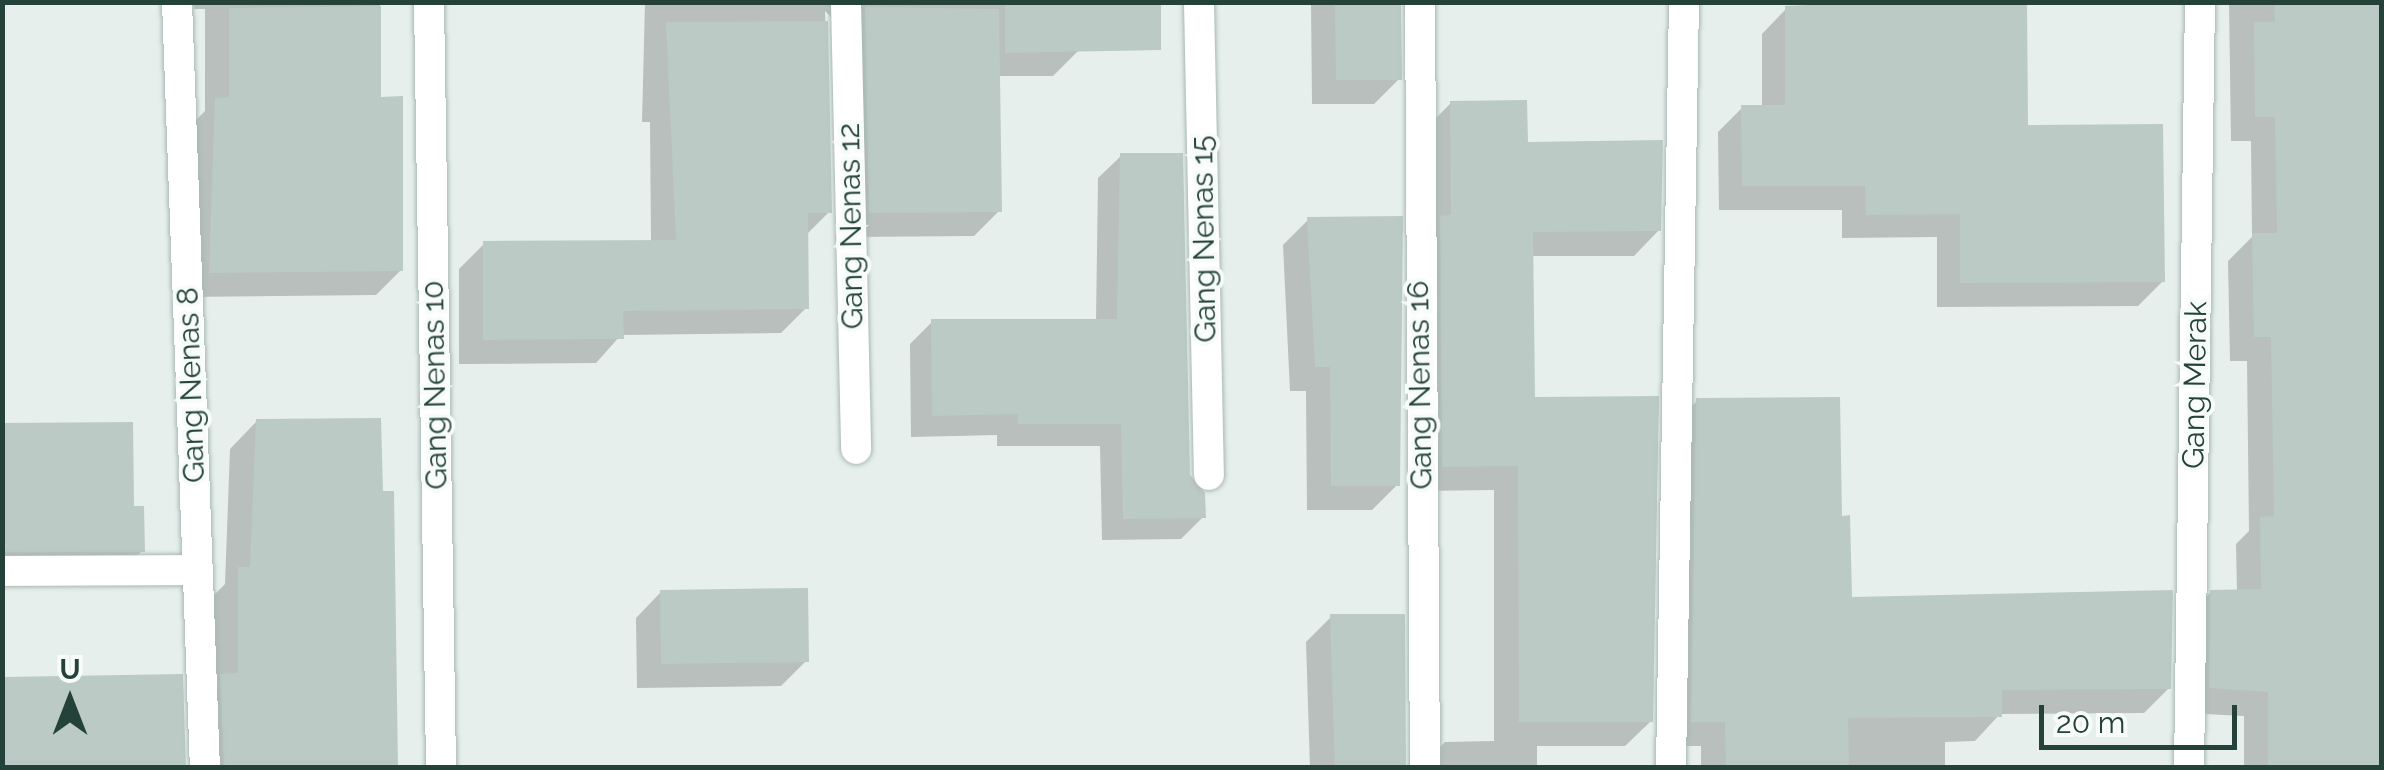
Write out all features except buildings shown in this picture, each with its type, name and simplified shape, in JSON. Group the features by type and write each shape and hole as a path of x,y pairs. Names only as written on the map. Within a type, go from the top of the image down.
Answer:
{"street":[{"name":"Gang Nenas 8","path":"177,2 205,768"},
{"name":"Gang Nenas 10","path":"429,2 441,768"},
{"name":"Gang Nenas 12","path":"846,2 856,448"},
{"name":"Gang Nenas 15","path":"1199,2 1209,475"},
{"name":"Gang Nenas 16","path":"1420,2 1425,768"},
{"path":"1671,768 1684,2"},
{"name":"Gang Merak","path":"2188,768 2200,2"},
{"path":"2,571 198,570"}]}
